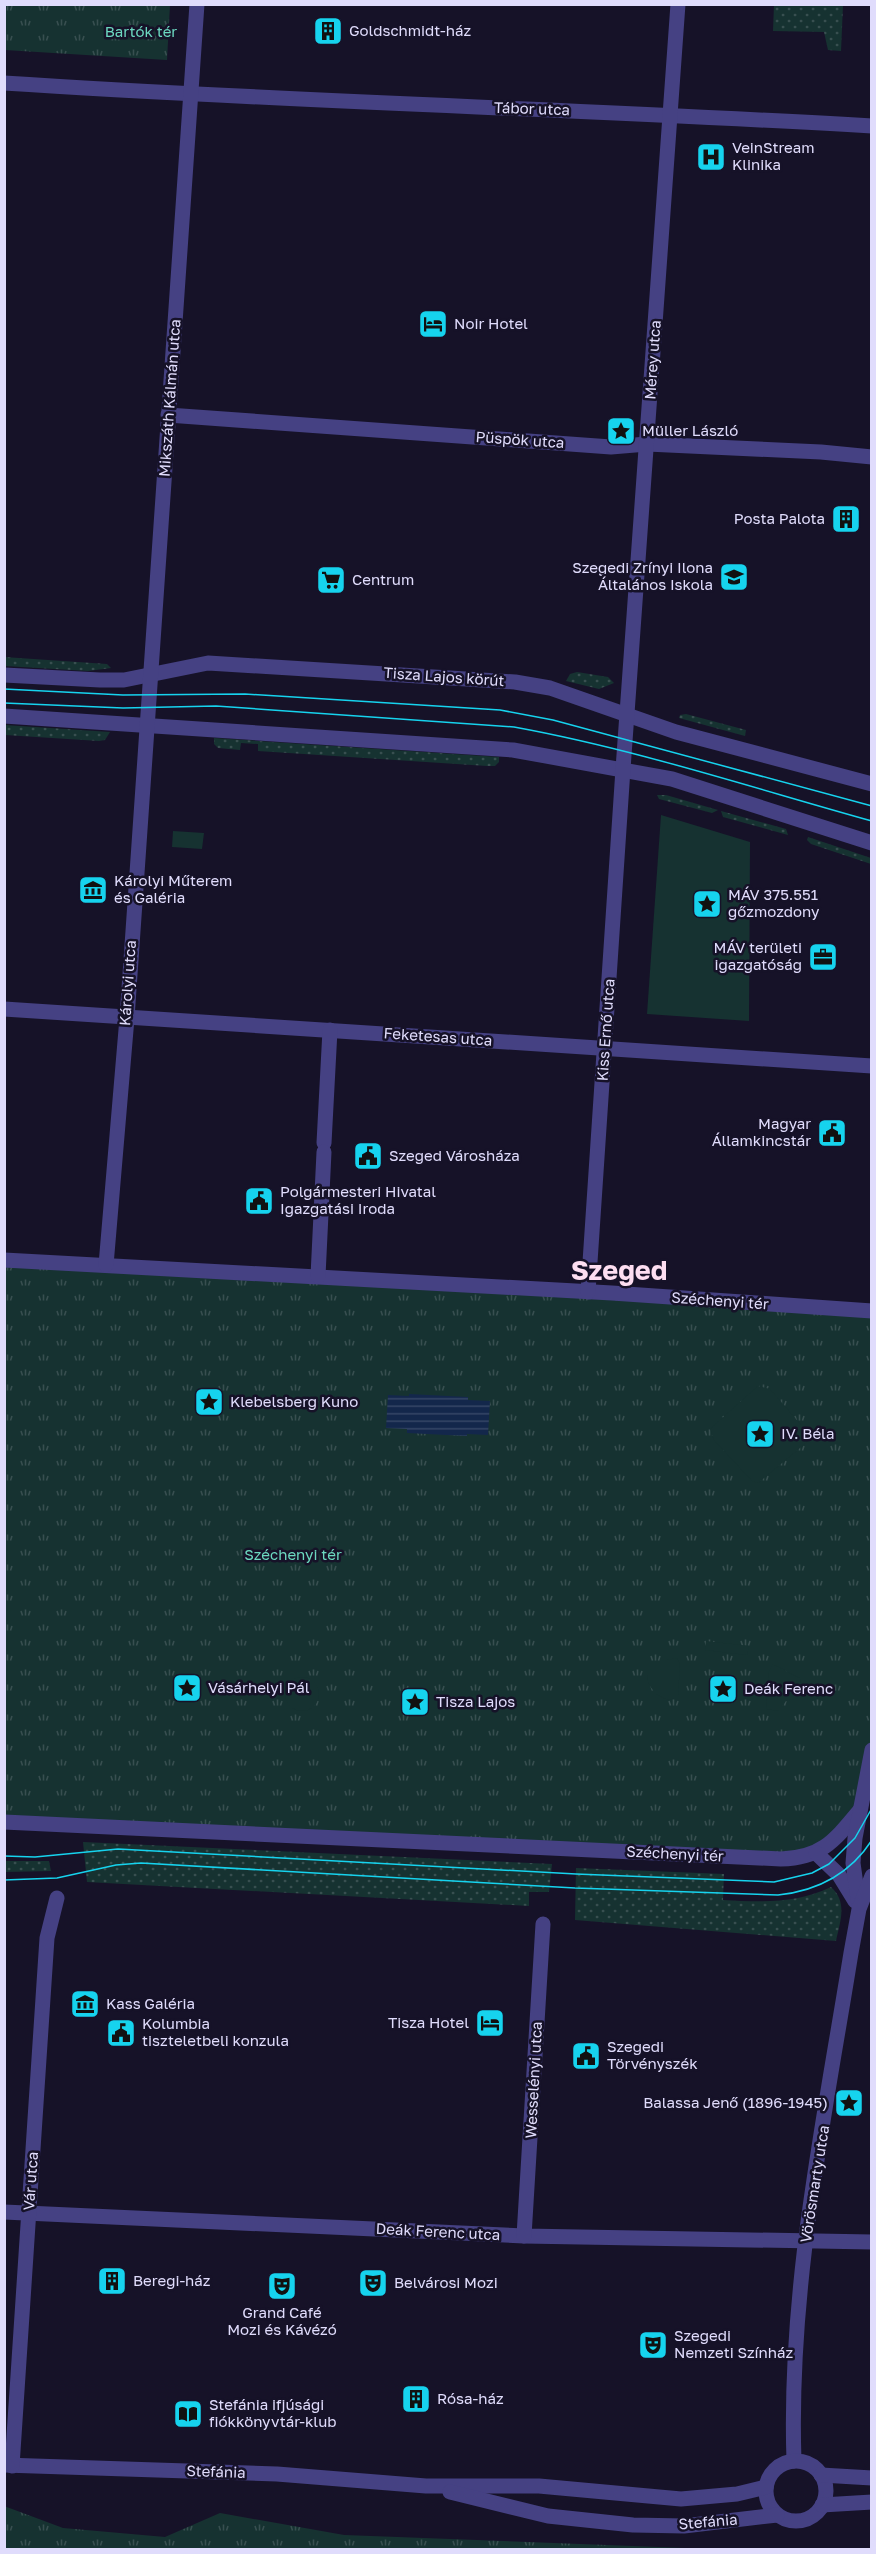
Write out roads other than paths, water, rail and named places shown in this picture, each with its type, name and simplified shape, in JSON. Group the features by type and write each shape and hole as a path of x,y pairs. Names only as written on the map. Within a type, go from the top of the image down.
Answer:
{"street":[{"path":"4,83 192,95 197,4"},
{"name":"Mérey utca","path":"628,715 678,4"},
{"name":"Tábor utca","path":"192,95 669,114 872,126"},
{"name":"Mikszáth Kálmán utca","path":"148,701 192,95"},
{"name":"Püspök utca","path":"168,415 611,447 647,444 821,452 872,457"},
{"name":"Tisza Lajos körút","path":"4,675 100,681 150,676 208,663 515,682 550,688 676,732 872,783"},
{"name":"Károlyi utca","path":"106,1265 127,1018 148,701"},
{"name":"Kiss Ernő utca","path":"588,1292 622,769 628,715"},
{"path":"4,716 513,750 672,779 872,843"},
{"name":"Feketesas utca","path":"4,1009 872,1066"},
{"path":"318,1276 330,1030"},
{"name":"Széchenyi tér","path":"4,1260 318,1276 872,1311"},
{"name":"Vörösmarty utca","path":"859,1909 853,1863 860,1810 872,1750"},
{"name":"Széchenyi tér","path":"4,1822 781,1859 802,1858 816,1852 835,1839 860,1810"},
{"path":"816,1852 850,1890 859,1909"},
{"name":"Vörösmarty utca","path":"794,2461 792,2421 796,2333 805,2240 859,1909 872,1876"},
{"name":"Vár utca","path":"8,2466 29,2212 47,1938 57,1898"},
{"name":"Wesselényi utca","path":"524,2236 543,1924"},
{"name":"Deák Ferenc utca","path":"4,2212 524,2236 872,2242"},
{"path":"794,2461 814,2467 821,2475 825,2485 822,2505 816,2514 796,2521 777,2515 770,2507 766,2497 766,2487 775,2468 794,2461"},
{"name":"Stefánia","path":"8,2466 277,2474 426,2486 539,2486 681,2499 737,2494 766,2487"},
{"path":"821,2475 872,2478"},
{"name":"Stefánia","path":"426,2486 548,2516 633,2525 684,2526 777,2515"},
{"path":"822,2505 872,2502"}],"water":[{"path":"409,1394 468,1397 468,1400 490,1401 488,1435 407,1433 407,1429 386,1428 388,1395 409,1396"}],"tram line":[{"path":"4,689 123,695 245,694 500,710 553,720 872,806"},
{"path":"4,703 123,708 216,706 514,727 604,746 872,821"},
{"path":"4,1856 35,1857 118,1849 576,1874 774,1882 812,1873 829,1864 855,1838 872,1808"},
{"path":"4,1880 57,1878 116,1865 141,1863 575,1888 778,1895 806,1890 831,1879 854,1862 872,1840"}],"place":[{"name":"Goldschmidt-ház","path":"328,31"},
{"name":"VeinStream Klinika","path":"711,157"},
{"name":"Noir Hotel","path":"433,324"},
{"name":"Müller László","path":"621,431"},
{"name":"Posta Palota","path":"846,519"},
{"name":"Szegedi Zrínyi Ilona Általános Iskola","path":"734,577"},
{"name":"Centrum","path":"331,580"},
{"name":"Károlyi Műterem és Galéria","path":"93,890"},
{"name":"MÁV 375.551 gőzmozdony","path":"707,904"},
{"name":"MÁV területi igazgatóság","path":"823,957"},
{"name":"Magyar Államkincstár","path":"832,1133"},
{"name":"Szeged Városháza","path":"368,1156"},
{"name":"Polgármesteri Hivatal Igazgatási Iroda","path":"259,1201"},
{"name":"Klebelsberg Kuno","path":"209,1402"},
{"name":"IV. Béla","path":"760,1434"},
{"name":"Vásárhelyi Pál","path":"187,1688"},
{"name":"Deák Ferenc","path":"723,1689"},
{"name":"Tisza Lajos","path":"415,1702"},
{"name":"Kass Galéria","path":"85,2004"},
{"name":"Tisza Hotel","path":"490,2023"},
{"name":"Kolumbia tiszteletbeli konzula","path":"121,2033"},
{"name":"Szegedi Törvényszék","path":"586,2056"},
{"name":"Balassa Jenő (1896-1945)","path":"849,2103"},
{"name":"Beregi-ház","path":"112,2281"},
{"name":"Belvárosi Mozi","path":"373,2283"},
{"name":"Grand Café Mozi és Kávézó","path":"282,2286"},
{"name":"Szegedi Nemzeti Színház","path":"653,2345"},
{"name":"Rósa-ház","path":"416,2399"},
{"name":"Stefánia ifjúsági fiókkönyvtár-klub","path":"188,2414"}],"district":[{"name":"Szeged","path":"619,1271"}],"park label":[{"name":"Bartók tér","path":"141,32"}]}
